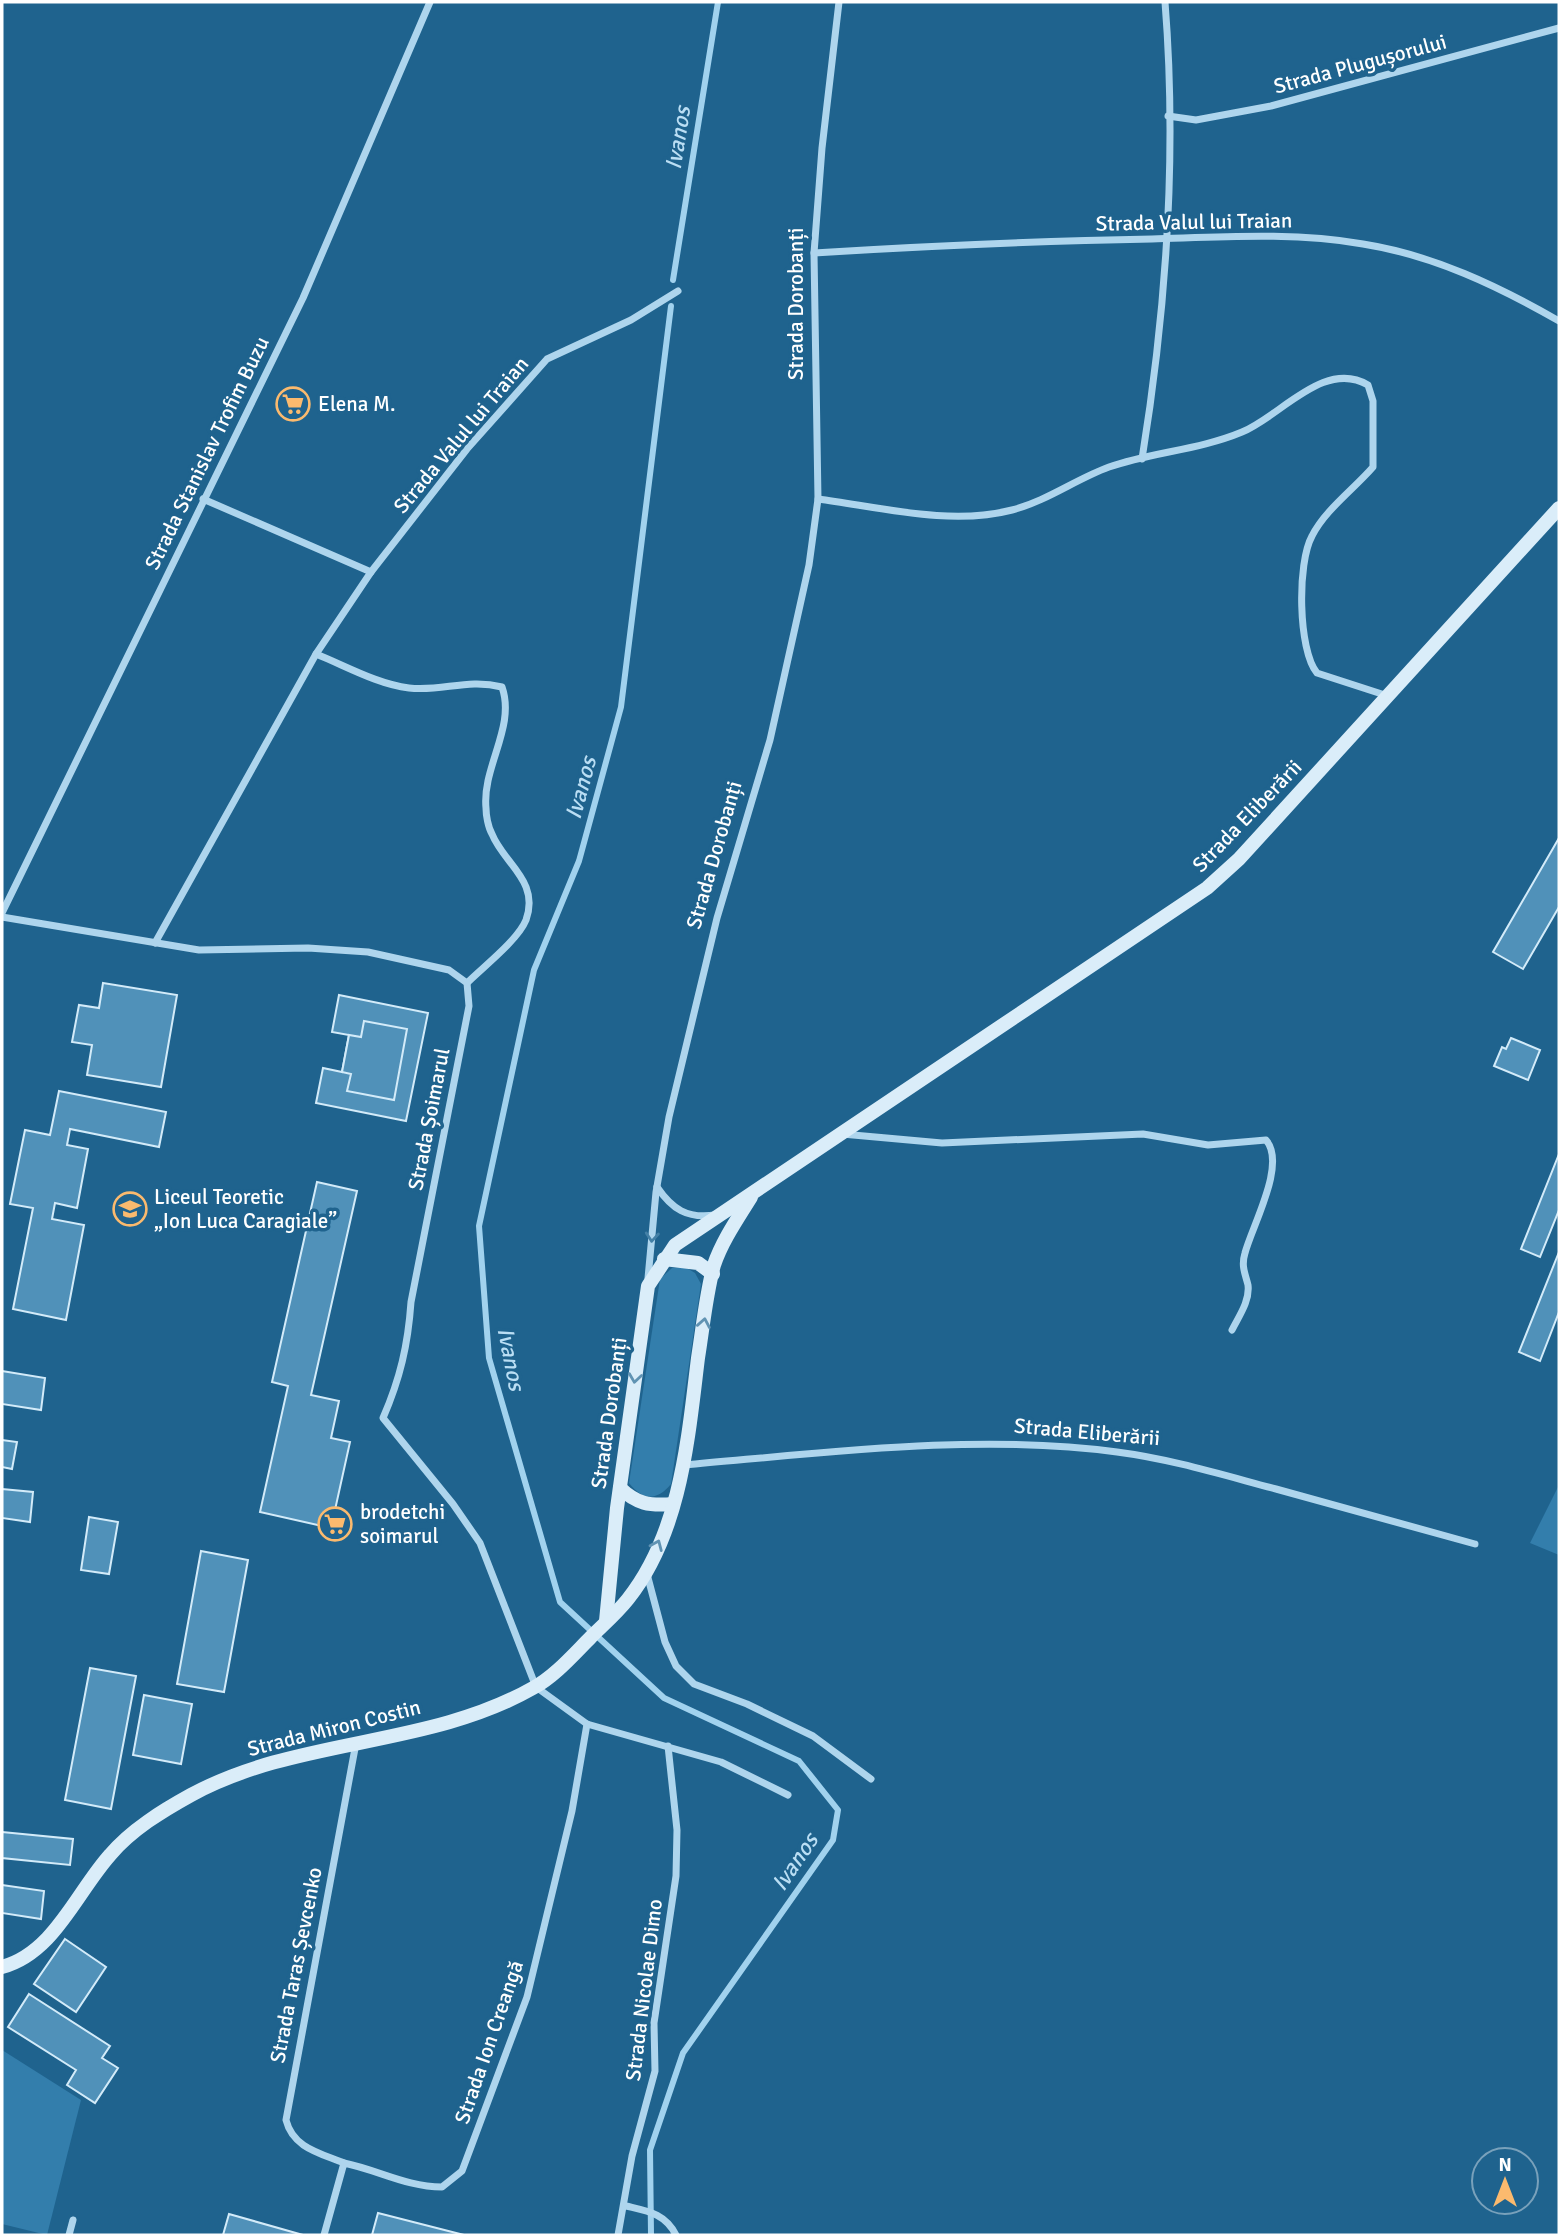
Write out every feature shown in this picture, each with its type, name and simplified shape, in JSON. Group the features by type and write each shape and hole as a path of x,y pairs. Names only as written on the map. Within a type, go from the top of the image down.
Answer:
{"street":[{"name":"Strada Stanislav Trofim Buzu","path":"2,915 202,499 303,298 430,2"},
{"name":"Strada Dorobanți","path":"606,1621 620,1488 648,1286 657,1187 695,1005 744,821 770,740 809,565 818,499 814,253 822,148 839,2"},
{"path":"1142,459 1154,384 1166,239 1168,116 1165,2"},
{"name":"Strada Plugușorului","path":"1168,116 1196,120 1271,106 1559,28"},
{"name":"Strada Valul lui Traian","path":"814,253 988,243 1249,236 1365,244 1421,257 1478,278 1559,321"},
{"name":"Strada Valul lui Traian","path":"155,943 316,654 371,572 467,449 547,359 631,320 678,291"},
{"path":"818,499 981,516 1013,510 1062,492 1108,468 1193,449 1245,431 1295,398 1342,377 1356,378 1368,385 1373,401 1373,467 1311,536 1303,565 1305,645 1309,664 1317,673 1388,696"},
{"path":"202,499 371,572"},
{"name":"Strada Eliberării","path":"648,1286 674,1245 1207,888 1239,859 1559,508"},
{"path":"2,915 200,950 308,948 368,952 449,970 467,983 519,931 526,920 529,902 526,883 492,835 485,806 491,766 507,701 502,687 480,681 411,688 378,680 316,654"},
{"name":"Strada Șoimarul","path":"467,983 469,1006 411,1302 408,1342 400,1378 383,1418 480,1543 536,1687"},
{"path":"838,1134 942,1143 1143,1134 1208,1146 1266,1140 1272,1146 1273,1159 1268,1187 1244,1254 1242,1268 1248,1286 1247,1300 1231,1330"},
{"path":"657,1187 668,1203 685,1214 701,1217 719,1214"},
{"name":"Strada Eliberării","path":"606,1621 628,1598 646,1571 673,1504 684,1465 713,1274 727,1237 753,1193"},
{"path":"664,1259 698,1263 713,1274"},
{"name":"Strada Eliberării","path":"684,1465 840,1452 973,1446 1046,1446 1115,1451 1176,1461 1475,1544"},
{"path":"620,1488 636,1502 654,1506 673,1504"},
{"path":"646,1571 665,1642 676,1666 694,1684 747,1704 813,1736 871,1779"},
{"path":"606,1621 567,1661 536,1687 587,1724 721,1762 788,1795"},
{"name":"Strada Miron Costin","path":"2,1967 24,1960 46,1940 119,1846 136,1830 190,1796 226,1778 278,1761 482,1713 536,1687"},
{"name":"Strada Ion Creangă","path":"344,2163 368,2168 417,2187 442,2188 462,2171 527,1997 572,1811 587,1724"},
{"name":"Strada Taras Șevcenko","path":"344,2163 301,2145 289,2132 286,2120 356,1742"},
{"name":"Strada Nicolae Dimo","path":"618,2235 632,2156 655,2071 654,2022 676,1876 677,1830 668,1746"},
{"path":"324,2235 344,2163"},
{"path":"625,2206 655,2213 664,2218 676,2235"},
{"path":"69,2235 74,2220"}],"shaded area":[{"path":"685,1267 695,1273 701,1284 671,1484 660,1494 650,1497 634,1489 629,1483 660,1279 672,1268"},
{"path":"1559,1485 1559,1555 1530,1543"},
{"path":"2,2050 81,2100 47,2235 2,2224"}],"building":[{"path":"1559,838 1559,907 1523,969 1493,952"},
{"path":"103,983 177,995 161,1087 87,1075 92,1045 72,1042 79,1005 99,1008"},
{"path":"339,995 428,1013 406,1121 316,1103 323,1068 342,1072 349,1035 332,1032"},
{"path":"364,1021 407,1029 394,1100 347,1091 351,1074 342,1072 349,1035 361,1037"},
{"path":"1511,1038 1540,1050 1528,1080 1494,1066 1502,1047 1506,1049"},
{"path":"59,1091 166,1112 159,1147 70,1129 67,1145 88,1149 77,1208 55,1203 52,1219 84,1225 66,1320 13,1309 33,1208 10,1204 25,1130 50,1135"},
{"path":"1559,1154 1559,1210 1540,1257 1521,1249"},
{"path":"317,1182 357,1191 311,1395 339,1401 331,1438 350,1442 331,1528 260,1512 288,1386 272,1382"},
{"path":"1559,1252 1559,1312 1540,1361 1519,1352"},
{"path":"2,1371 45,1378 41,1410 2,1404"},
{"path":"2,1440 17,1442 12,1469 2,1467"},
{"path":"2,1489 33,1492 30,1522 2,1518"},
{"path":"89,1517 118,1522 109,1574 81,1570"},
{"path":"201,1551 248,1560 224,1692 177,1684"},
{"path":"90,1668 136,1676 111,1809 65,1800"},
{"path":"144,1695 192,1704 181,1764 133,1755"},
{"path":"2,1832 73,1839 70,1865 2,1858"},
{"path":"2,1885 44,1891 41,1919 2,1913"},
{"path":"65,1939 106,1967 76,2012 34,1984"},
{"path":"29,1994 110,2046 102,2058 118,2068 95,2103 67,2085 76,2070 8,2027"},
{"path":"378,2213 464,2235 372,2235"},
{"path":"229,2214 303,2235 223,2235"}],"waterway":[{"name":"Ivanos","path":"673,280 718,2"},
{"name":"Ivanos","path":"651,2235 650,2150 683,2053 833,1840 838,1810 799,1761 664,1698 560,1602 489,1358 479,1226 534,970 579,861 621,707 671,306"}],"place":[{"name":"Elena M.","path":"293,404"},
{"name":"Liceul Teoretic „Ion Luca Caragiale”","path":"130,1209"},
{"name":"brodetchi soimarul","path":"335,1524"}]}
